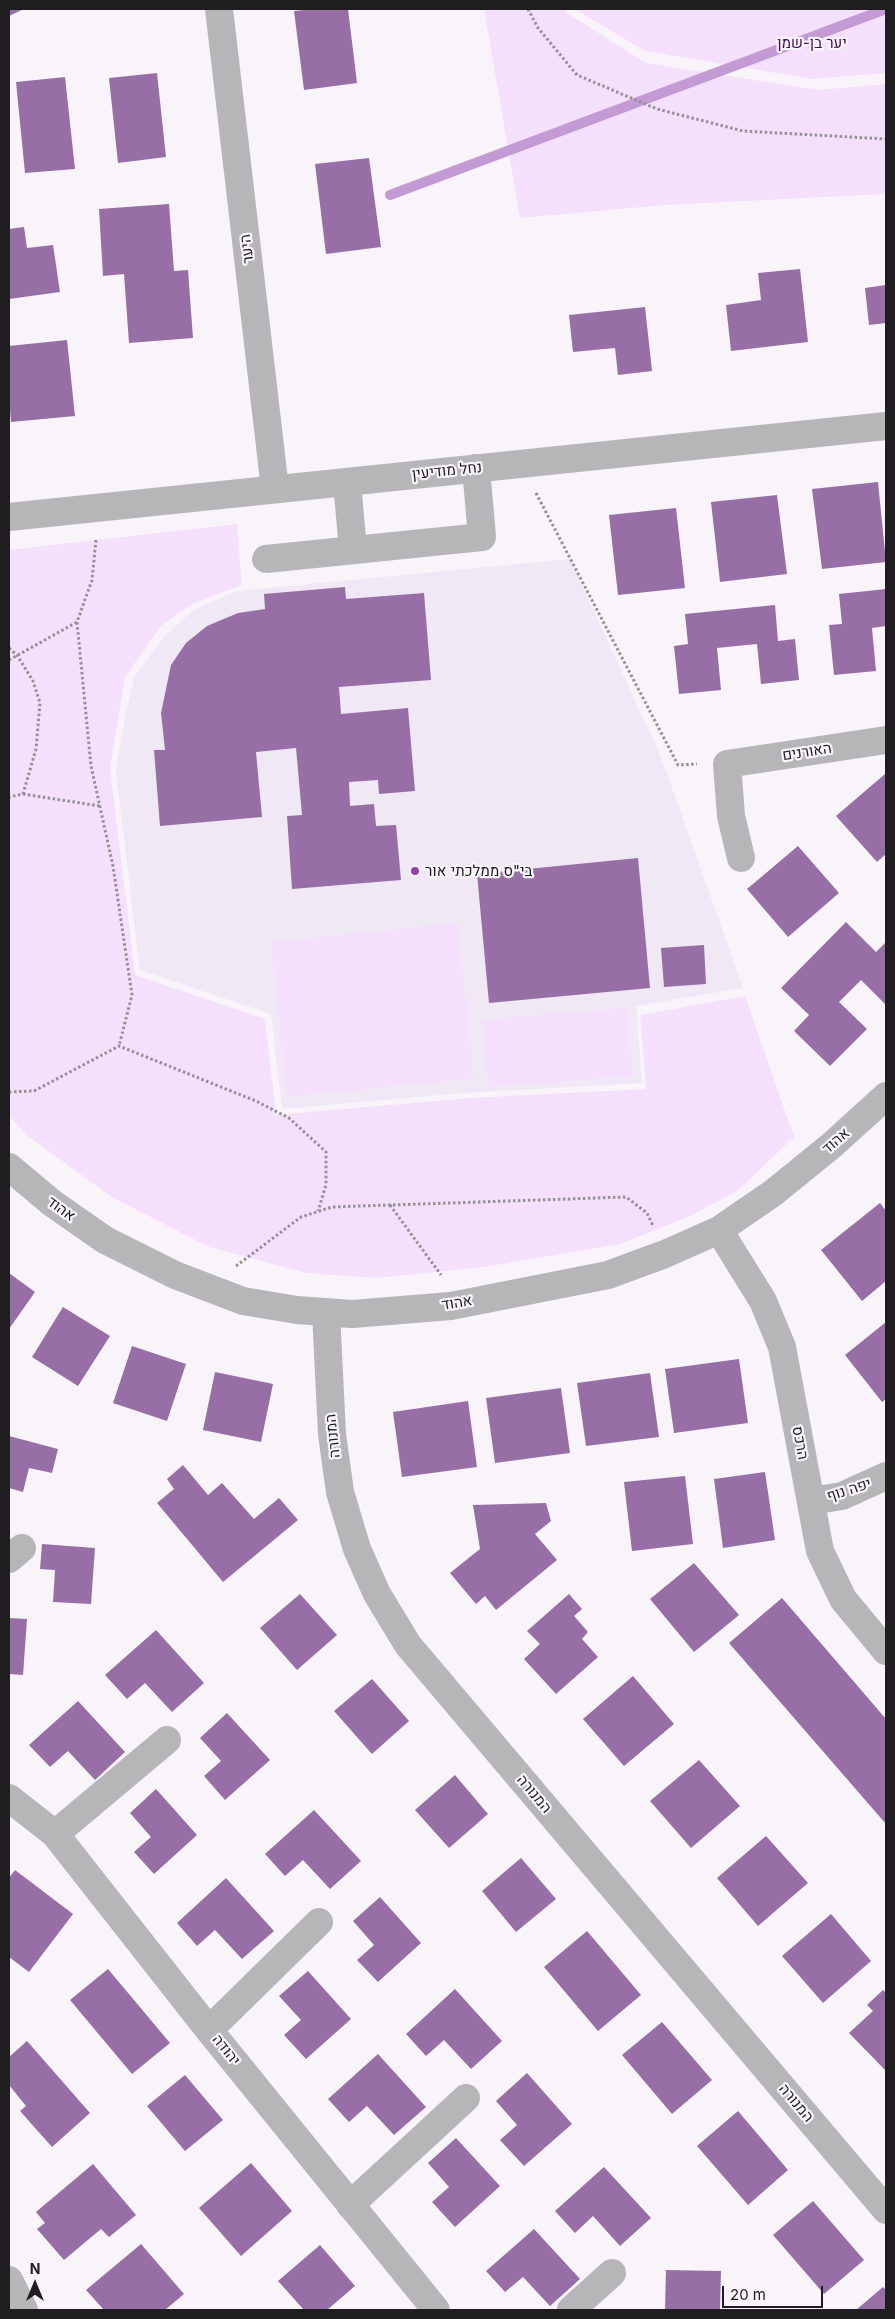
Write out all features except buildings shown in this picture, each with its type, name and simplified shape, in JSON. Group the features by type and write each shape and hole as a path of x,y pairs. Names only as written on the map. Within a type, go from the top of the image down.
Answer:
{"street":[{"name":"היער","path":"219,9 275,489"},
{"name":"נחל מודיעין","path":"9,517 886,426"},
{"path":"266,559 482,537 476,468"},
{"path":"347,482 353,550"},
{"name":"האורנים","path":"727,764 886,740"},
{"path":"727,764 731,816 742,858"},
{"name":"אהוד","path":"9,1167 52,1203 105,1240 175,1275 244,1301 352,1314 462,1303 608,1275 665,1254 719,1230 773,1193 832,1145 886,1096"},
{"name":"הרכס","path":"719,1230 763,1301 782,1347 820,1552 830,1577 843,1599 886,1651"},
{"name":"המנורה","path":"326,1312 332,1434 340,1492 357,1549 377,1594 408,1645 886,2210"},
{"name":"יפה נוף","path":"810,1501 842,1496 886,1476"},
{"path":"55,1834 167,1740"},
{"name":"יהודה","path":"9,1798 55,1834 209,2030 436,2310"},
{"path":"209,2030 319,1922"},
{"path":"350,2204 466,2098"},
{"path":"571,2310 612,2273"},
{"path":"9,2280 24,2310"}],"path":[{"path":"528,9 538,28 577,76 657,109 743,131 886,139"},
{"path":"520,464 678,764 727,764"},
{"path":"9,1092 34,1091 119,1046 132,995 114,866 91,766 78,622 92,580 97,508"},
{"path":"9,660 78,622"},
{"path":"9,648 16,655 33,681 40,703 36,749 23,794"},
{"path":"9,796 23,794 100,806"},
{"path":"119,1046 256,1102 288,1118 326,1152 326,1185 317,1212"},
{"path":"208,1287 301,1217 332,1207 626,1196 647,1213 665,1254"},
{"path":"390,1205 462,1303"}],"shaded area":[{"name":"בי\"ס ממלכתי אור","path":"570,559 661,757 743,988 636,1006 642,1083 463,1093 282,1109 271,1014 140,970 116,772 134,677 165,636 193,610 237,591"}],"green space":[{"path":"484,9 565,9 567,13 646,63 818,90 886,84 886,194 665,205 520,218"},
{"name":"יער בן-שמן","path":"575,9 886,9 886,73 812,79 645,51"},
{"path":"237,524 242,585 192,604 161,626 125,677 110,768 135,975 265,1019 276,1115 470,1098 646,1089 640,1015 745,996 794,1137 737,1191 690,1216 620,1244 484,1267 376,1278 306,1273 209,1247 110,1196 27,1135 9,1116 9,550"},
{"path":"458,923 474,1078 287,1097 271,942"},
{"path":"627,1008 633,1076 488,1087 482,1019"}],"waterway":[{"path":"390,195 886,9"}],"place":[{"name":"בי\"ס ממלכתי אור","path":"415,871"}]}
